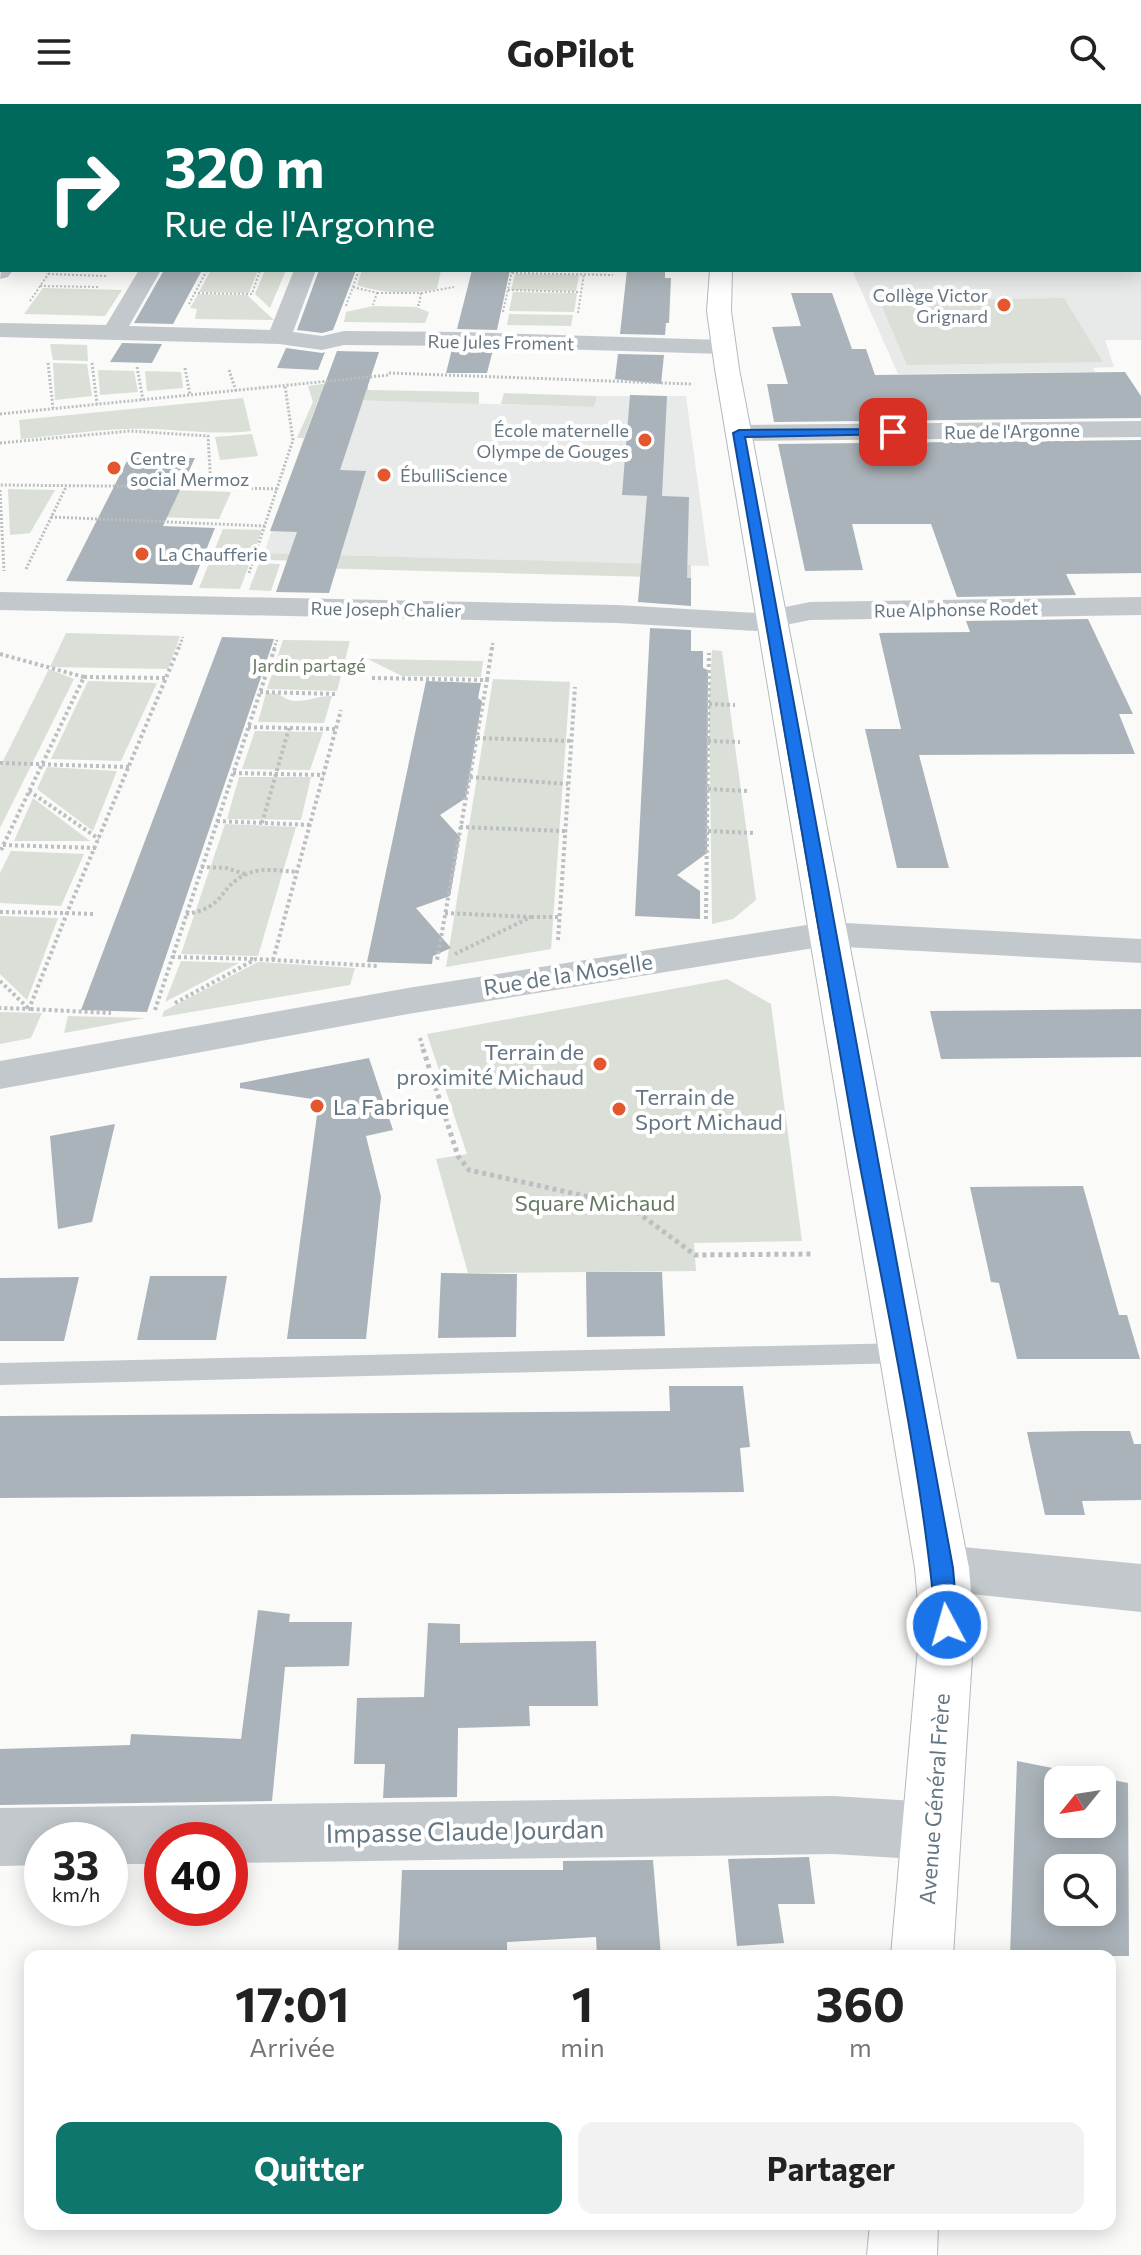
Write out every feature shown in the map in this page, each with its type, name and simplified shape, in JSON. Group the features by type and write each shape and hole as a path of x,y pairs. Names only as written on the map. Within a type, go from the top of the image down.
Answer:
{"street":[{"path":"279,337 304,272"},
{"name":"Avenue Général Frère","path":"721,272 719,311 723,347 942,1568 947,1625 922,1950"},
{"path":"113,333 145,278"},
{"name":"Rue Jules Froment","path":"0,330 279,337 304,342 344,338 460,339 723,347"},
{"name":"Rue de l'Argonne","path":"739,433 1141,429"},
{"name":"Rue Joseph Chalier","path":"2,588 756,622 771,618"},
{"name":"Rue Alphonse Rodet","path":"771,618 810,611 1141,606"},
{"name":"Rue de la Moselle","path":"0,1075 408,1001 826,934 1141,951"},
{"path":"942,1568 1141,1588"},
{"name":"Impasse Claude Jourdan","path":"0,1837 833,1825 931,1831"},
{"path":"902,2255 904,2230"}],"lane":[{"path":"0,1374 904,1353"}],"path":[{"path":"26,307 50,272 145,278"},
{"path":"184,312 206,272"},
{"path":"194,293 252,294 259,272"},
{"path":"344,311 358,272"},
{"path":"501,321 512,272 613,275"},
{"path":"576,323 584,274"},
{"path":"40,286 145,278"},
{"path":"353,287 377,293 421,293 454,287"},
{"path":"508,290 580,292"},
{"path":"359,308 374,305 377,293"},
{"path":"404,305 419,305 421,293"},
{"path":"46,352 53,409"},
{"path":"92,363 97,404"},
{"path":"137,367 143,400"},
{"path":"185,368 190,395"},
{"path":"229,370 236,391"},
{"path":"0,414 405,374"},
{"path":"246,581 293,440 285,386"},
{"path":"0,443 117,432 188,432 208,436 211,487"},
{"path":"2,588 0,487 277,489"},
{"path":"24,574 66,487"},
{"path":"51,517 265,526"},
{"path":"494,632 436,966 531,917"},
{"path":"29,1009 183,635"},
{"path":"256,959 153,1014 277,638"},
{"path":"706,927 709,640"},
{"path":"0,654 84,677 167,678"},
{"path":"0,852 84,677"},
{"path":"372,678 487,680"},
{"path":"557,953 575,687"},
{"path":"260,692 335,694"},
{"path":"709,704 735,705"},
{"path":"273,960 341,710"},
{"path":"248,727 336,729"},
{"path":"262,823 289,728"},
{"path":"477,738 572,741"},
{"path":"708,741 740,742"},
{"path":"0,763 129,767"},
{"path":"233,773 324,775"},
{"path":"470,777 569,784"},
{"path":"708,789 747,791"},
{"path":"29,791 99,839"},
{"path":"217,821 310,825"},
{"path":"460,827 565,831"},
{"path":"708,831 753,833"},
{"path":"3,845 96,848"},
{"path":"201,867 226,868 245,874 297,872"},
{"path":"186,914 212,910 245,874"},
{"path":"0,912 93,914"},
{"path":"445,913 559,917"},
{"path":"172,957 391,966"},
{"path":"0,981 29,1009"},
{"path":"0,1008 125,1014"},
{"path":"416,1026 458,1156 469,1170 629,1206 695,1255 814,1254"}],"shaded area":[{"name":"Collège Victor Grignard","path":"853,272 1141,272 1141,340 1105,340 1114,367 1093,368 1095,372 898,374"},
{"path":"597,396 686,396 709,566 264,553 317,399 594,407"}],"green space":[{"path":"210,272 257,272 249,293 199,292"},
{"path":"264,272 285,272 270,308 255,294"},
{"path":"361,272 441,272 437,289 386,292 357,285"},
{"path":"515,274 579,275 576,291 511,290"},
{"path":"43,288 122,290 105,316 24,314"},
{"path":"513,292 577,293 574,312 509,311"},
{"path":"198,294 247,295 274,320 195,319 197,309 190,308"},
{"path":"1064,298 1103,362 907,365 880,302"},
{"path":"373,306 416,307 429,312 425,323 344,322 346,312"},
{"path":"509,314 573,315 571,326 507,325"},
{"path":"50,344 87,345 88,361 53,360"},
{"path":"53,363 87,364 92,396 55,400"},
{"path":"98,370 134,371 138,392 100,395"},
{"path":"145,371 181,372 183,388 147,391"},
{"path":"368,385 368,390 479,392 479,404 318,399 304,438 297,438 313,402 308,386"},
{"path":"504,393 597,396 594,407 501,404"},
{"path":"243,398 251,431 220,433 126,429 21,439 19,420"},
{"path":"252,434 258,456 220,460 215,437"},
{"path":"8,489 55,490 30,533 10,535"},
{"path":"137,489 231,492 219,519 123,516"},
{"path":"223,529 262,530 240,589 199,588"},
{"path":"264,553 691,565 691,578 314,568 315,561 262,560"},
{"path":"259,563 280,564 271,591 249,590"},
{"path":"66,633 180,636 168,669 50,667"},
{"name":"Jardin partagé","path":"283,640 350,641 337,691 267,689"},
{"path":"712,650 722,651 756,900 733,919 712,924 709,704"},
{"path":"368,659 483,661 481,677 402,676"},
{"path":"49,669 74,679 0,828 0,767"},
{"path":"493,679 570,682 551,949 446,967"},
{"path":"88,681 157,683 121,761 51,759"},
{"path":"266,693 298,701 332,696 324,723 258,722"},
{"path":"255,731 323,732 310,770 242,769"},
{"path":"47,767 117,771 93,831 37,789"},
{"path":"239,777 311,777 301,820 227,819"},
{"path":"33,798 90,841 14,841"},
{"path":"225,824 296,827 258,956 181,954"},
{"path":"11,851 84,854 61,906 0,903 0,873"},
{"path":"0,916 58,918 27,1000 0,974"},
{"path":"181,961 239,963 165,1002"},
{"path":"258,962 355,968 350,985 162,1017 164,1011"},
{"name":"Terrain de Sport Michaud","path":"727,979 771,1004 802,1241 694,1243 696,1271 468,1273 436,1159 467,1154 427,1034"},
{"path":"0,1012 42,1013 31,1038 0,1044"},
{"path":"68,1016 145,1018 64,1033"}],"building":[{"path":"163,272 201,272 173,324 134,323"},
{"path":"318,272 355,272 333,330 322,333 297,330"},
{"path":"471,272 510,272 497,330 457,329"},
{"path":"627,272 665,272 665,278 671,278 669,323 666,323 665,335 620,334"},
{"path":"791,293 832,293 852,349 866,349 875,375 1125,372 1141,396 1141,418 774,422 767,384 788,384 772,327 801,326"},
{"path":"122,343 162,344 152,363 110,362"},
{"path":"286,348 325,352 318,370 277,368"},
{"path":"452,349 493,350 487,373 446,373"},
{"path":"337,351 379,352 340,470 366,471 329,593 276,592 297,532 270,531"},
{"path":"618,354 664,355 661,384 615,379"},
{"path":"630,395 667,396 662,496 689,497 687,578 691,578 691,606 638,602 647,496 650,496 622,495"},
{"path":"1141,440 1141,573 1066,574 1076,595 957,597 931,524 852,524 863,570 805,571 778,444"},
{"name":"La Chaufferie","path":"129,457 195,458 163,526 215,528 192,585 66,581"},
{"path":"1088,619 1133,714 1119,714 1135,754 919,755 949,868 897,868 865,729 901,729 879,633 970,632 966,621"},
{"path":"650,628 691,630 691,651 703,651 703,668 708,670 707,853 677,875 700,891 700,919 635,916"},
{"path":"222,637 274,639 147,1012 81,1010"},
{"path":"426,681 481,683 478,698 482,701 466,798 440,815 460,837 450,896 416,908 451,948 433,956 432,964 367,962"},
{"path":"1141,1009 1141,1057 944,1059 941,1059 930,1011"},
{"path":"369,1058 393,1130 366,1136 381,1197 366,1339 287,1339 319,1100 240,1088 240,1083"},
{"path":"115,1124 92,1222 58,1229 50,1136"},
{"path":"1083,1186 1119,1315 1127,1315 1140,1359 1017,1359 999,1283 991,1282 970,1187"},
{"path":"586,1272 662,1272 665,1336 587,1337"},
{"path":"441,1273 517,1274 516,1337 438,1338"},
{"path":"150,1276 227,1276 216,1340 137,1340"},
{"path":"79,1277 64,1341 0,1341 0,1278"},
{"path":"669,1386 743,1386 750,1447 740,1448 744,1492 0,1498 0,1416 670,1411"},
{"path":"1130,1431 1134,1444 1141,1444 1141,1500 1082,1501 1085,1515 1045,1515 1027,1432"},
{"path":"258,1610 290,1614 289,1622 352,1622 349,1666 285,1667 272,1801 0,1805 0,1749 130,1745 131,1734 241,1739"},
{"path":"428,1623 460,1624 460,1643 596,1641 598,1706 529,1706 530,1726 458,1728 457,1797 383,1798 385,1764 354,1764 357,1698 424,1697"},
{"path":"1017,1761 1044,1766 1044,1838 1116,1838 1116,1781 1128,1783 1129,1956 1116,1956 1116,1950 1010,1950"},
{"path":"809,1857 815,1904 778,1904 784,1943 737,1946 728,1859"},
{"path":"653,1860 660,1950 597,1950 596,1937 507,1942 507,1950 398,1950 402,1870 563,1870 563,1861"}],"place":[{"name":"Collège Victor Grignard","path":"1004,305"},
{"name":"École maternelle Olympe de Gouges","path":"645,440"},
{"name":"Centre social Mermoz","path":"114,468"},
{"name":"ÉbulliScience","path":"384,475"},
{"name":"La Chaufferie","path":"142,554"},
{"name":"Terrain de proximité Michaud","path":"600,1064"},
{"name":"La Fabrique","path":"317,1106"},
{"name":"Terrain de Sport Michaud","path":"619,1109"}],"route":[{"path":"893,432 739,433 826,934 942,1568 947,1625"}],"park label":[{"name":"Square Michaud","path":"595,1202"}]}
